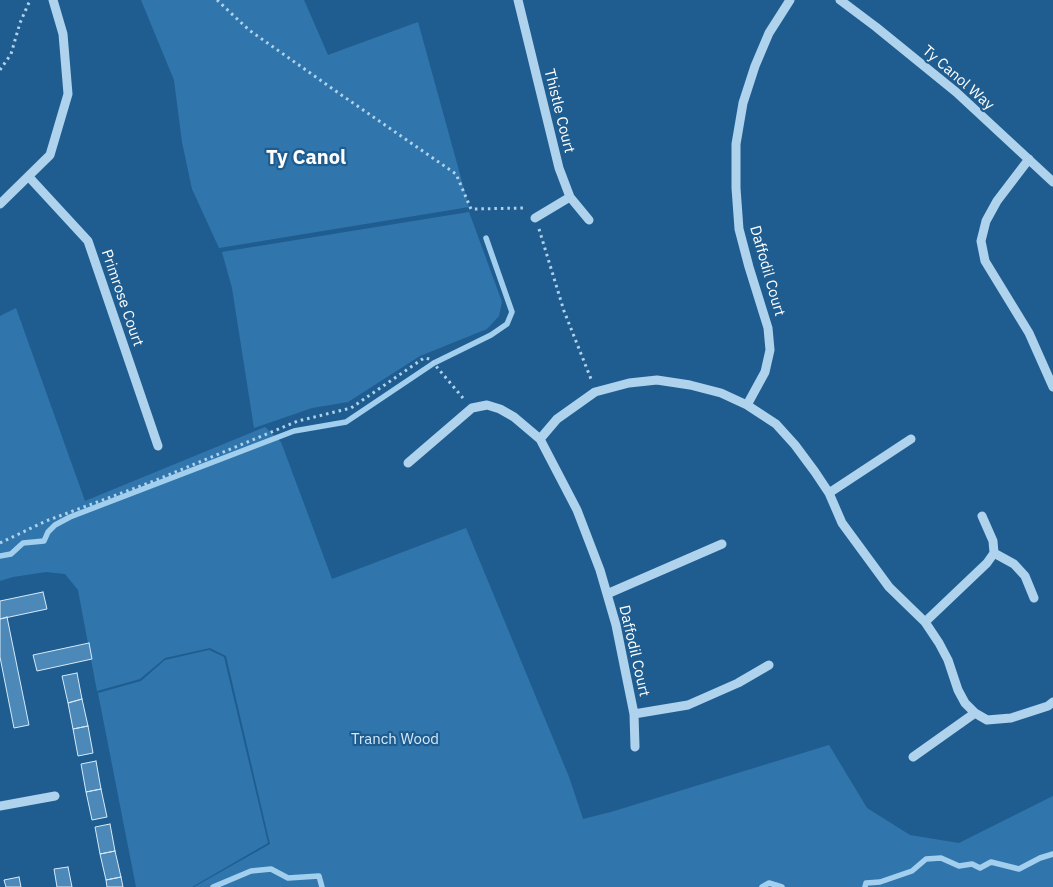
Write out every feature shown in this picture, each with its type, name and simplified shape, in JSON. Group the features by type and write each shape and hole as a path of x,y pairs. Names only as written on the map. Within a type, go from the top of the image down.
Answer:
{"street":[{"path":"0,204 50,155 68,94 63,34 53,0"},
{"name":"Thistle Court","path":"518,0 559,168 570,196 589,220"},
{"name":"Daffodil Court","path":"747,405 765,372 770,350 768,328 739,229 736,188 736,144 743,103 756,66 770,33 790,0"},
{"name":"Ty Canol Way","path":"840,0 956,92 1053,182"},
{"path":"1029,159 997,201 986,221 981,241 985,261 1029,333 1053,388"},
{"name":"Primrose Court","path":"29,177 88,241 158,446"},
{"path":"535,218 570,196"},
{"path":"540,439 557,419 596,392 629,383 657,380 690,384 722,393 747,405 776,424 796,445 829,493 842,523 889,587 925,622 948,660 958,690 965,703 975,713 987,720 1011,718 1048,706 1053,702"},
{"name":"Daffodil Court","path":"472,408 487,405 500,409 514,417 540,439 577,510 600,570 618,633 634,714 635,747"},
{"path":"408,463 472,408"},
{"path":"829,493 910,439"},
{"path":"925,622 987,563 994,553 993,541 982,516"},
{"name":"Daffodil Court","path":"607,594 722,544"},
{"path":"994,553 1014,564 1025,576 1034,598"},
{"name":"Daffodil Court","path":"634,714 688,705 738,683 769,665"},
{"path":"913,757 975,713"},
{"path":"0,806 55,796"}],"path":[{"path":"0,70 11,54 20,23 30,0"},
{"path":"217,0 249,30 456,174 471,209 532,208 564,311 596,392"},
{"path":"0,543 46,521 154,481 298,421 351,408 424,358 430,359 472,408"}],"green space":[{"path":"141,0 304,0 328,55 418,22 469,207 219,248 192,189 182,142 174,80"},
{"path":"469,212 502,302 499,316 487,329 420,356 348,402 312,408 254,428 232,288 222,252"},
{"name":"Tranch Wood","path":"16,308 85,501 265,427 281,442 332,579 466,528 569,777 583,819 829,745 867,808 910,835 959,843 1053,796 1053,887 194,887 270,844 226,656 210,648 165,658 140,679 97,691 78,590 65,574 46,572 0,581 0,316"},
{"path":"209,650 224,657 268,843 192,887 136,887 98,693 141,681 165,660"}],"building":[{"path":"43,592 47,609 0,619 0,601"},
{"path":"7,617 29,725 14,728 0,657 0,619"},
{"path":"89,643 92,659 37,671 33,655"},
{"path":"77,673 82,699 68,703 62,676"},
{"path":"82,699 88,726 73,729 68,703"},
{"path":"88,726 93,753 78,756 73,729"},
{"path":"96,761 101,789 86,792 81,764"},
{"path":"101,789 107,817 92,820 86,792"},
{"path":"110,824 115,851 100,854 95,827"},
{"path":"115,851 121,877 106,880 100,854"},
{"path":"68,867 72,887 57,887 54,869"},
{"path":"19,877 21,887 6,887 4,880"},
{"path":"121,877 123,887 107,887 106,880"}],"waterway":[{"path":"0,556 11,554 23,543 44,541 48,532 55,525 70,517 294,431 346,422 434,363 491,335 507,324 512,312 486,238"},
{"path":"865,887 866,883 880,882 912,871 926,859 941,858 959,866 972,864 980,868 991,862 1019,869 1040,858 1053,854"},
{"path":"213,887 251,871 271,869 288,878 319,876 322,887"},
{"path":"762,887 769,883 782,887"}],"district":[{"name":"Ty Canol","path":"306,158"}]}
